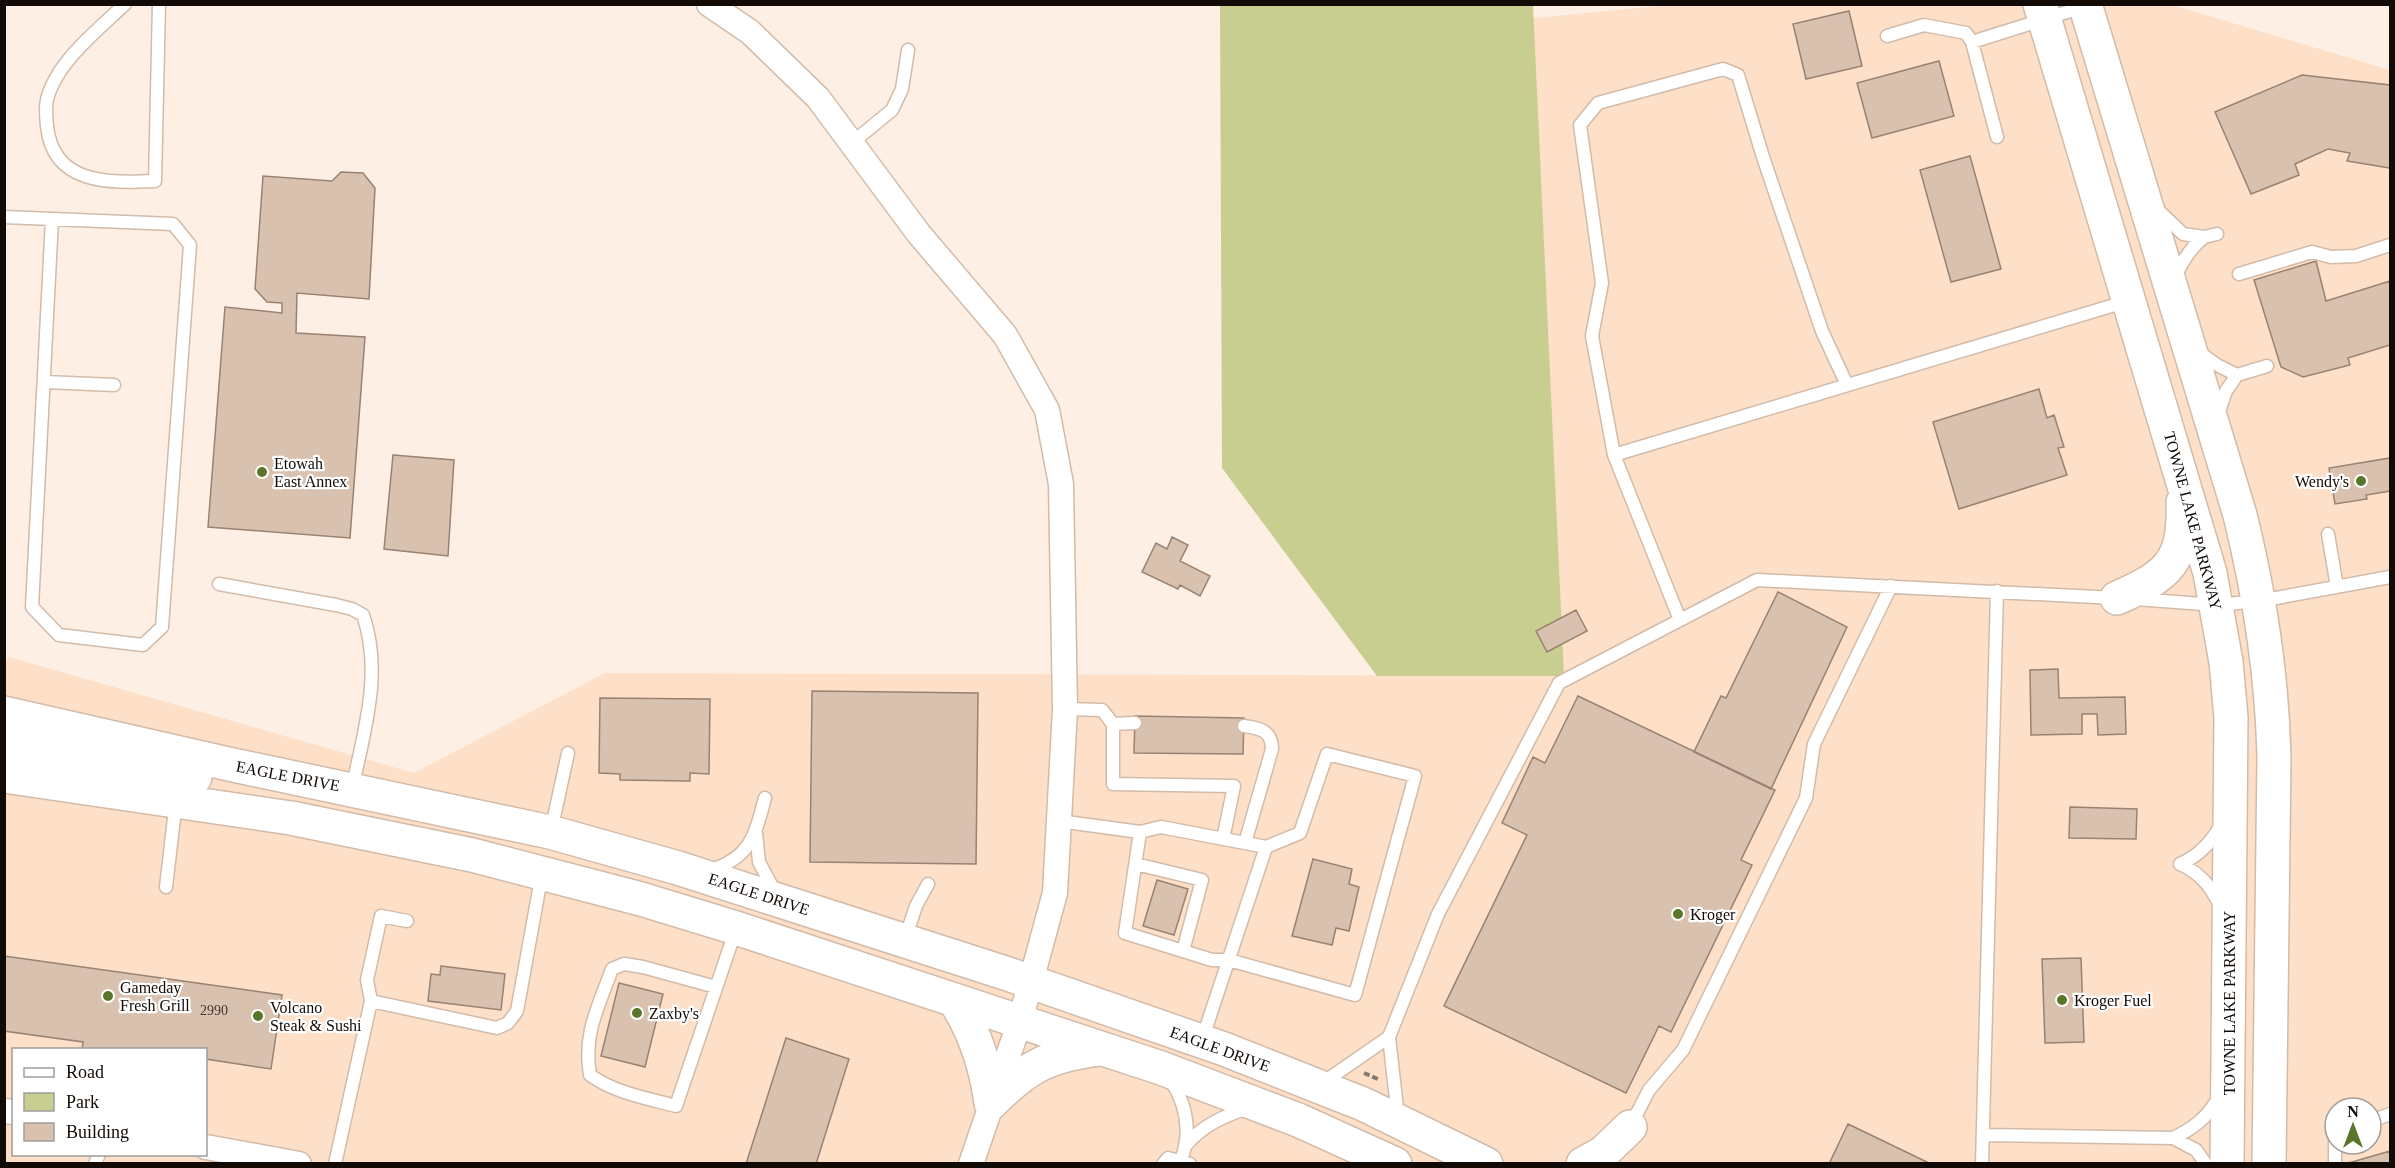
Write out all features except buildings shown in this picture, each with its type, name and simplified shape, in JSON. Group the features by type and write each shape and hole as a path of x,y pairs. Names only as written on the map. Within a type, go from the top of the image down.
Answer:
{"street":[{"path":"709,4 750,32 818,98 853,142 919,234 1005,335 1047,411 1061,484 1065,709 1055,894 1020,1021 971,1164"},
{"path":"2086,5 2240,515 2260,601 2273,703 2274,757 2269,1164"},
{"name":"TOWNE LAKE PARKWAY","path":"2042,12 2210,573 2226,662 2231,718 2227,1164"},
{"path":"2117,598 2148,584 2163,574 2173,561 2181,541 2183,519 2181,473"},
{"path":"4,688 18,705 42,722"},
{"name":"EAGLE DRIVE","path":"4,713 550,832 694,873 1031,981 1201,1041 1317,1086 1398,1121 1486,1164"},
{"path":"4,743 179,775 219,778 290,776"},
{"path":"4,776 291,818 397,838 542,872 736,928 1103,1048 1260,1105 1342,1147 1395,1164"},
{"path":"955,1001 964,1014 981,1054 988,1077 991,1103"},
{"path":"991,1103 1019,1076 1034,1066 1058,1056 1103,1048"},
{"path":"1583,1164 1603,1153 1630,1127"},
{"path":"207,1147 299,1164"}],"lane":[{"path":"125,4 85,42 56,76 45,102 48,140 67,169 93,178 125,183 155,181 159,4"},
{"path":"1972,42 2042,12 2086,5"},
{"path":"1887,36 1930,25 1962,31 1972,42 1997,137"},
{"path":"853,142 892,110 902,89 908,50"},
{"path":"1680,620 1614,455 1592,336 1602,283 1580,125 1598,103 1723,69 1738,75 1763,157 1822,331 1847,385"},
{"path":"2141,187 2170,224 2183,234 2210,236 2196,244 2183,260 2172,290"},
{"path":"4,217 173,224 190,245 162,627 143,645 59,635 32,607 52,219"},
{"path":"2239,274 2313,252 2331,257 2356,256 2391,245"},
{"path":"1614,455 2130,301"},
{"path":"2187,339 2201,354 2236,375"},
{"path":"2214,427 2226,391 2236,375 2267,366"},
{"path":"45,382 114,385"},
{"path":"2328,534 2337,587"},
{"path":"1398,1121 1389,1037 1438,914 1559,683 1757,580 1997,591 2216,605 2260,601 2391,577"},
{"path":"219,584 336,605 352,609 363,615 368,632 372,677 369,710 352,789"},
{"path":"1613,1164 1648,1090 1683,1050 1806,798 1814,744 1891,586"},
{"path":"1982,1164 1997,591"},
{"path":"1065,709 1102,710 1113,724 1113,784 1234,786 1223,839"},
{"path":"1113,724 1135,723"},
{"path":"1244,726 1255,727 1267,733 1272,739 1272,749 1245,843"},
{"path":"550,832 568,753"},
{"path":"1059,821 1140,832 1161,827 1266,847 1300,833 1327,754 1415,776 1355,995 1229,960 1212,960 1125,933 1140,832"},
{"path":"694,873 708,871 731,862 747,849 756,832 765,798"},
{"path":"166,886 176,800"},
{"path":"2229,927 2205,880 2193,870 2180,864 2193,858 2212,840 2231,809"},
{"path":"756,832 759,862 782,901"},
{"path":"1201,1041 1266,847"},
{"path":"1136,864 1202,880 1183,951"},
{"path":"371,1001 497,1028 508,1023 517,1011 542,872"},
{"path":"905,940 916,906 928,884"},
{"path":"335,1164 371,1001 366,980 381,916 407,921"},
{"path":"716,987 643,967 624,964 612,969 588,1034 586,1055 590,1076 602,1084 628,1094 675,1106 716,987 736,928"},
{"path":"1317,1086 1389,1037"},
{"path":"1161,1068 1179,1093 1187,1125 1185,1162 1165,1161"},
{"path":"1983,1135 2173,1138 2191,1130 2206,1117 2228,1083"},
{"path":"1186,1145 1196,1133 1209,1124 1227,1115 1260,1105"},
{"path":"2173,1138 2196,1150 2206,1164"}],"path":[{"path":"1364,1073 1384,1081"}],"shaded area":[{"path":"1680,4 2172,5 2390,70 2390,1163 5,1164 4,663 9,657 414,773 605,673 1563,676 1533,18"}],"green space":[{"path":"1220,5 1533,5 1564,676 1377,676 1222,468"}],"place":[{"name":"Etowah East Annex","path":"262,472"},
{"name":"Wendy's","path":"2361,481"},
{"name":"Kroger","path":"1678,914"},
{"name":"Gameday Fresh Grill","path":"108,996"},
{"name":"Kroger Fuel","path":"2062,1000"},
{"name":"Zaxby's","path":"637,1013"},
{"name":"Volcano Steak & Sushi","path":"258,1016"}]}
